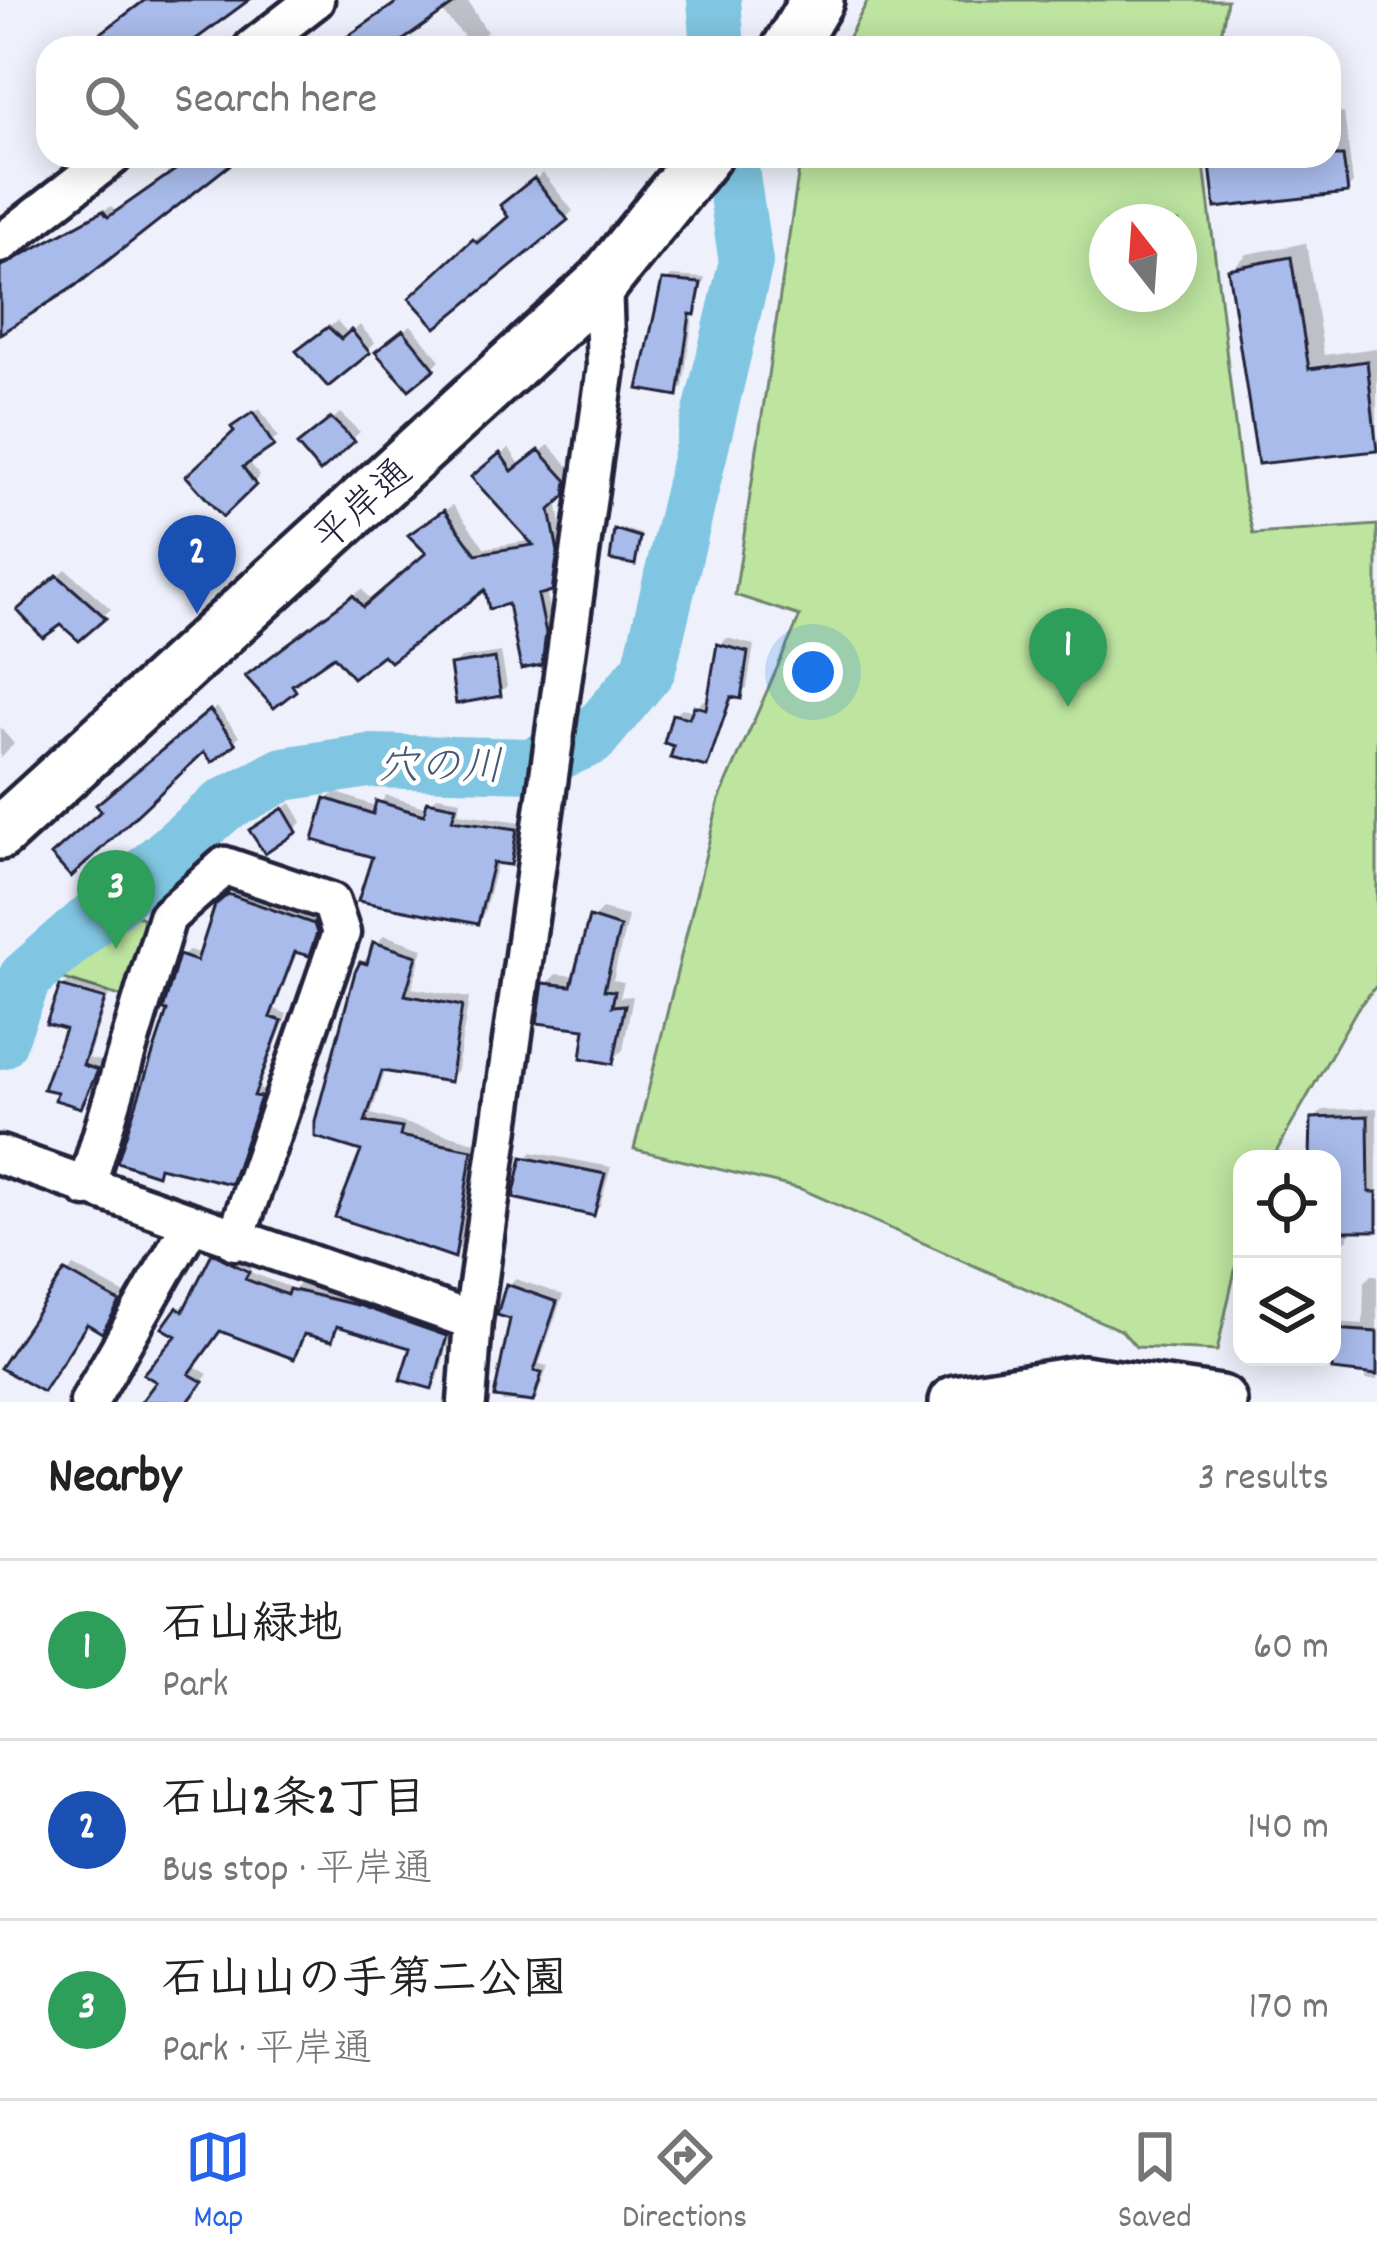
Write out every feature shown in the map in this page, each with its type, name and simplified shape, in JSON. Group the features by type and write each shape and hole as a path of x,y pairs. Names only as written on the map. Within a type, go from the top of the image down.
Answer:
{"street":[{"path":"268,36 315,0"},
{"path":"795,36 817,0"},
{"path":"0,244 98,168"},
{"name":"平岸通","path":"0,833 603,282 694,168"},
{"path":"467,1402 472,1322 606,367 603,282"},
{"path":"86,1188 167,917 225,866 331,902 341,933 235,1241"},
{"path":"8,1158 472,1322"},
{"path":"89,1402 190,1225"},
{"path":"956,1402 1082,1382 1220,1402"}],"green space":[{"path":"868,0 1227,0 1221,36 849,36"},
{"path":"799,168 1204,168 1243,492 1253,534 1377,525 1377,985 1357,1009 1277,1150 1233,1150 1233,1279 1217,1351 1136,1347 1122,1331 801,1189 634,1149 719,800 800,616 735,595"},
{"path":"134,914 148,921 123,997 61,978"}],"building":[{"path":"145,0 249,0 200,36 97,36"},
{"path":"400,0 460,0 409,36 348,36"},
{"path":"1343,156 1348,193 1215,208 1210,168 1341,168"},
{"path":"178,168 226,168 78,284 0,334 0,267 103,211 108,217"},
{"path":"534,178 568,220 436,328 409,298 473,239 477,243 508,217 500,205"},
{"path":"1291,257 1309,369 1367,361 1377,451 1258,464 1228,269"},
{"path":"662,280 701,283 695,315 690,314 678,396 638,389"},
{"path":"328,327 341,339 351,330 370,353 328,387 296,351"},
{"path":"403,330 435,369 409,390 375,352"},
{"path":"253,412 274,446 243,467 256,485 223,517 186,476 234,431 231,427"},
{"path":"331,418 355,441 320,472 297,445"},
{"path":"539,450 567,481 565,496 550,510 558,552 552,591 538,595 546,633 542,665 521,669 508,604 489,609 485,590 390,662 383,655 353,678 334,656 292,685 296,691 274,708 245,676 353,595 363,607 426,553 408,535 444,510 476,554 533,545 471,477 500,453 512,471"},
{"path":"614,529 640,537 635,565 610,560"},
{"path":"57,575 106,618 79,641 61,625 43,638 17,610"},
{"path":"717,644 748,652 741,699 731,697 707,767 670,758 674,746 664,743 672,714 689,718 694,706 706,709"},
{"path":"495,658 501,696 456,704 450,665"},
{"path":"210,710 236,744 212,762 204,752 71,877 51,855 101,811 96,805"},
{"path":"325,798 373,814 376,801 424,815 427,801 456,807 452,820 517,829 511,865 493,863 478,924 358,901 372,857 313,840"},
{"path":"283,808 297,832 265,854 249,830"},
{"path":"228,894 314,924 317,933 309,956 295,952 270,1017 282,1021 254,1096 261,1097 231,1184 159,1167 157,1175 117,1162 167,1011 163,1010 179,955 197,961 215,905"},
{"path":"589,917 620,927 604,990 615,991 612,1006 625,1005 613,1064 581,1058 585,1029 537,1023 543,983 571,986"},
{"path":"373,942 417,956 405,995 462,1006 450,1082 382,1071 365,1122 402,1128 400,1136 472,1150 455,1258 335,1217 361,1151 315,1137 315,1121 355,972 360,962 367,964"},
{"path":"60,986 105,999 83,1065 98,1070 81,1108 55,1100 57,1092 43,1089 65,1029 46,1024"},
{"path":"1368,1116 1369,1192 1377,1192 1377,1231 1341,1231 1341,1150 1310,1150 1311,1118"},
{"path":"522,1157 605,1174 594,1216 513,1198"},
{"path":"212,1253 249,1272 245,1279 287,1295 289,1289 361,1306 447,1336 432,1389 400,1380 410,1348 337,1326 332,1341 304,1334 294,1359 220,1331 189,1374 203,1382 188,1402 141,1402 156,1382 143,1374 176,1336 162,1328 177,1307 183,1311"},
{"path":"65,1271 120,1302 102,1333 87,1324 43,1392 0,1368"},
{"path":"506,1284 557,1302 534,1371 542,1373 533,1402 494,1397 510,1319 497,1315"},
{"path":"1341,1330 1377,1332 1377,1375 1332,1370 1332,1366 1341,1366"}],"waterway":[{"name":"穴の川","path":"714,0 717,36"},
{"name":"穴の川","path":"0,1042 25,978 223,806 284,774 368,761 531,765 591,739 649,669 746,262 732,168"}],"place":[{"name":"石山2条2丁目","path":"197,614"},
{"name":"石山緑地","path":"1068,707"},
{"name":"石山山の手第二公園","path":"116,949"}]}
